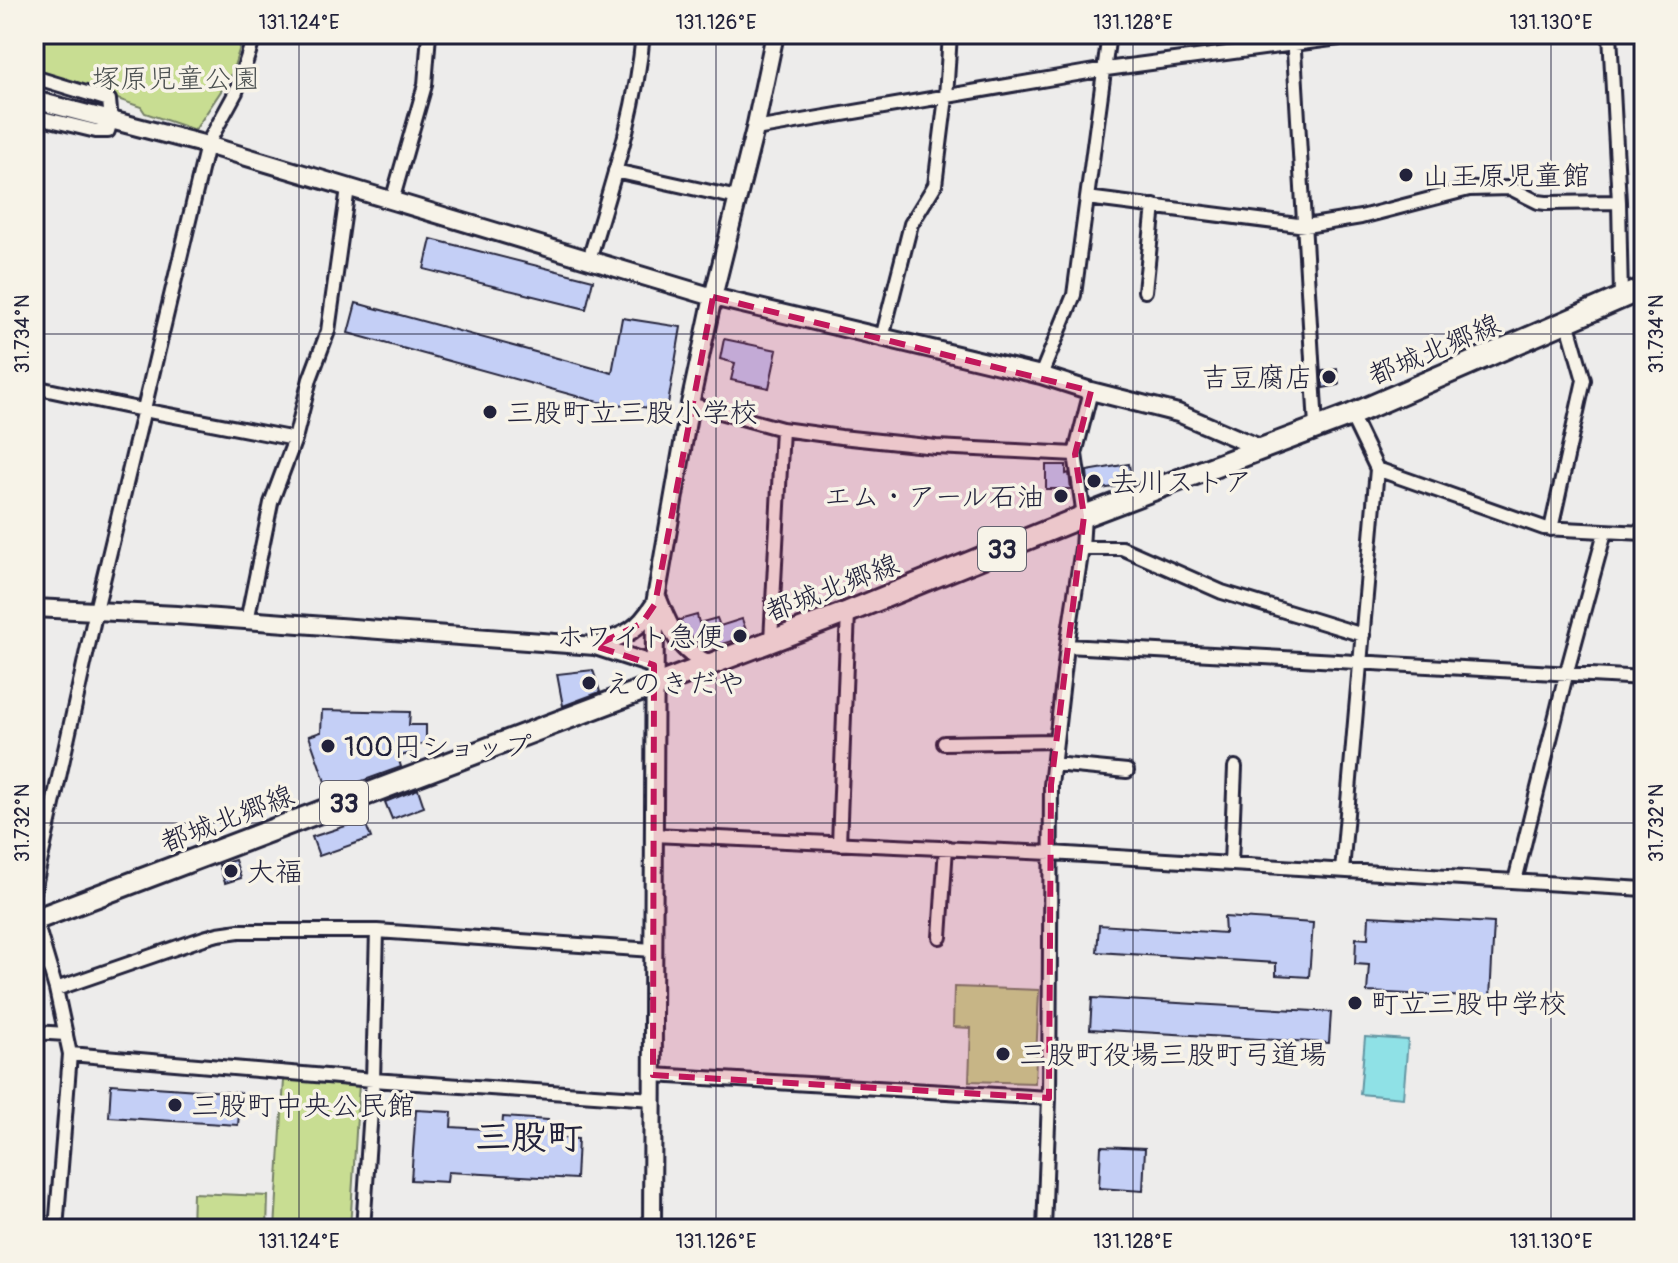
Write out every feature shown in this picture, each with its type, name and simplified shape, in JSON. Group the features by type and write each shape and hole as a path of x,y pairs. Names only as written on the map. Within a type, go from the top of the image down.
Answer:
{"main road":[{"name":"都城北郷線","path":"35,918 848,612 1084,516 1351,415 1644,288"},
{"path":"34,1223 41,1229"}],"street":[{"path":"34,890 96,610 207,145 236,92 255,34"},
{"path":"392,201 425,85 429,34"},
{"path":"589,260 628,127 643,34"},
{"path":"652,1229 653,686 656,599 690,404 775,34"},
{"path":"882,338 911,224 935,185 950,34"},
{"path":"1041,375 1074,295 1109,34"},
{"path":"755,129 1294,39 1369,34"},
{"path":"1610,34 1621,298"},
{"path":"1294,39 1316,427"},
{"path":"34,77 109,100 111,121 108,131 96,131 34,116"},
{"path":"34,100 207,145 713,297 1041,375 1178,413 1262,449"},
{"path":"615,171 738,198"},
{"path":"247,621 271,503 295,439 310,379 328,331 348,188"},
{"path":"1087,198 1306,226 1361,217 1469,189 1510,188 1546,203 1619,202"},
{"path":"1145,291 1154,206"},
{"path":"1551,529 1584,380 1567,321"},
{"path":"34,387 295,439"},
{"path":"1044,1229 1049,1098 1051,785 1082,548 1084,516 1075,454 1091,391"},
{"path":"690,404 782,429 841,437 936,447 1075,454"},
{"path":"1342,871 1377,469 1351,415"},
{"path":"771,641 782,429"},
{"path":"1377,469 1544,528 1644,533"},
{"path":"1515,881 1605,532"},
{"path":"1082,548 1122,548 1222,592 1363,635"},
{"path":"595,646 624,635 642,623 656,599"},
{"path":"656,599 680,644 698,660 710,664"},
{"path":"34,608 595,646 654,665"},
{"path":"839,844 848,612"},
{"path":"1067,646 1644,678"},
{"path":"944,743 1056,741"},
{"path":"1054,764 1127,771"},
{"path":"1231,863 1235,767"},
{"path":"653,835 946,847 1644,889"},
{"path":"940,937 946,847"},
{"path":"35,918 56,989 70,1054 56,1229"},
{"path":"56,989 218,934 239,931 377,931 653,950"},
{"path":"363,1229 373,1080 377,931"},
{"path":"34,1032 66,1034"},
{"path":"70,1054 373,1080 653,1099"},
{"path":"653,1075 1049,1098"}],"highlighted area":[{"path":"713,297 1091,391 1075,454 1084,516 1051,785 1049,1098 653,1075 654,665 595,646 642,623 655,604"}],"green space":[{"name":"塚原児童公園","path":"34,34 244,34 231,76 195,130 145,113 141,107 34,70"},
{"name":"三股町役場三股町弓道場","path":"954,987 1039,990 1035,1083 969,1081 971,1028 953,1027"},
{"path":"284,1080 359,1084 350,1229 275,1229"},
{"path":"193,1193 268,1196 267,1229 192,1229"}],"water":[{"path":"1365,1037 1408,1040 1403,1098 1360,1094"}],"building":[{"path":"431,239 593,280 586,309 424,269"},
{"path":"356,303 612,373 622,318 681,327 667,410 598,402 348,333"},
{"path":"724,339 777,350 769,388 731,380 735,363 720,359"},
{"path":"1337,369 1339,385 1323,388 1322,371"},
{"path":"1129,464 1132,484 1089,491 1087,471"},
{"path":"1046,465 1066,465 1071,489 1046,489"},
{"path":"697,615 699,623 717,618 720,626 742,619 748,636 709,648 707,640 696,642 679,620"},
{"path":"593,670 600,692 563,706 557,674"},
{"path":"322,710 410,712 409,725 426,725 426,743 415,746 417,751 398,757 401,767 329,793 309,736 321,732"},
{"path":"418,789 424,807 392,819 385,802"},
{"path":"364,820 371,838 319,856 312,837"},
{"path":"235,860 241,878 225,883 219,865"},
{"path":"1369,916 1494,923 1490,998 1367,992 1369,965 1355,964 1356,938 1368,939"},
{"path":"1224,917 1313,923 1309,977 1276,975 1276,963 1097,952 1099,925 1225,933"},
{"path":"1092,998 1331,1012 1329,1043 1090,1029"},
{"name":"三股町中央公民館","path":"111,1084 241,1093 238,1125 109,1117"},
{"path":"416,1110 452,1112 451,1127 502,1130 503,1117 548,1120 547,1137 578,1139 576,1179 448,1172 447,1182 411,1180"},
{"path":"1101,1146 1145,1148 1143,1191 1099,1188"}],"place":[{"name":"山王原児童館","path":"1406,175"},
{"name":"吉豆腐店","path":"1329,377"},
{"name":"三股町立三股小学校","path":"490,412"},
{"name":"去川ストア","path":"1094,481"},
{"name":"エム・アール石油","path":"1061,496"},
{"name":"ホワイト急便","path":"740,636"},
{"name":"えのきだや","path":"589,683"},
{"name":"100円ショップ","path":"328,746"},
{"name":"大福","path":"231,871"},
{"name":"町立三股中学校","path":"1355,1003"},
{"name":"三股町役場三股町弓道場","path":"1003,1054"},
{"name":"三股町中央公民館","path":"175,1105"}],"district":[{"name":"三股町","path":"529,1136"}]}
